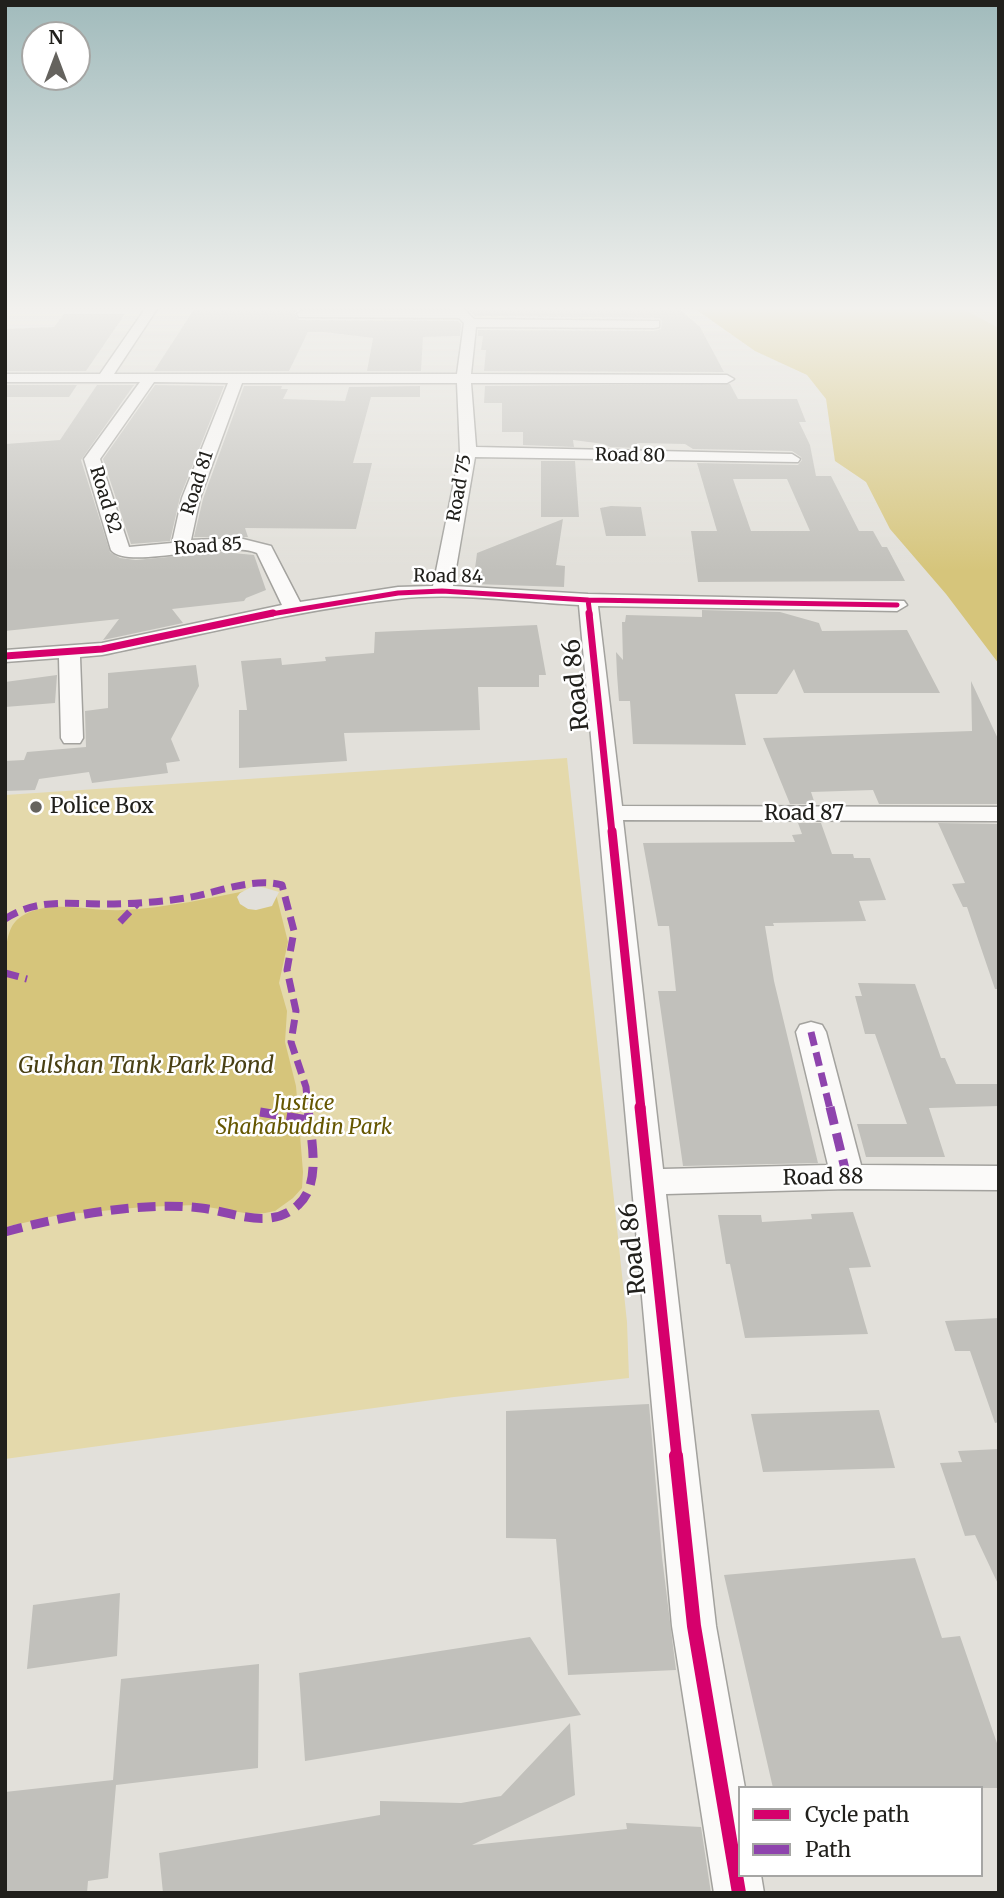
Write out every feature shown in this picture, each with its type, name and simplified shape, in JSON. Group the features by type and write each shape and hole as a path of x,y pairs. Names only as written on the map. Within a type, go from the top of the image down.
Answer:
{"street":[{"name":"Road 82","path":"126,553 120,550 92,459 138,395"},
{"name":"Road 81","path":"180,548 191,498 230,395"},
{"name":"Road 75","path":"442,591 468,452 465,395"},
{"name":"Road 80","path":"468,452 792,459"},
{"name":"Road 85","path":"126,553 239,543 257,545 265,550 294,609"},
{"name":"Road 84","path":"5,656 102,649 294,609 398,593 442,591 588,600 897,605"},
{"name":"Road 86","path":"588,600 694,1626 738,1893"},
{"path":"69,653 72,737"},
{"name":"Road 87","path":"610,813 999,814"},
{"path":"811,1032 848,1177"},
{"name":"Road 88","path":"647,1182 848,1177 999,1178"}],"green space":[{"name":"Justice Shahabuddin Park","path":"567,758 627,1322 629,1378 454,1397 5,1459 5,795"}],"water":[{"path":"822,395 999,395 999,664 946,594 890,529 866,482 835,461 826,399"},
{"name":"Gulshan Tank Park Pond","path":"254,889 276,894 288,942 279,983 287,1011 285,1042 296,1086 302,1188 275,1211 265,1213 251,1214 195,1205 143,1207 59,1215 5,1227 5,954 9,932 14,923 22,916 45,908 139,909"}],"pier":[{"path":"255,885 279,892 272,906 256,910 240,904 237,897 240,893"}],"building":[{"path":"5,395 71,395 69,397 5,397"},
{"path":"91,395 127,395 81,460 110,552 120,558 136,560 222,552 254,555 266,590 244,601 172,609 183,623 103,640 119,619 5,631 5,444 60,440"},
{"path":"148,395 221,395 180,497 170,541 131,544 103,459"},
{"path":"241,395 285,395 283,399 345,401 347,395 420,395 420,397 371,397 353,463 372,463 356,529 245,528 248,537 194,537 203,499"},
{"path":"484,395 736,395 738,399 797,399 806,422 799,422 810,445 816,476 831,476 859,531 873,531 882,547 887,547 905,581 698,582 691,531 717,531 697,463 798,465 801,457 792,451 693,449 685,444 637,443 638,448 610,447 573,440 574,447 523,445 523,432 502,432 502,403 484,403","holes":["733,479 787,479 810,531 751,531"]},
{"path":"541,461 575,461 579,517 541,517"},
{"path":"641,507 646,536 606,536 600,508"},
{"path":"563,519 556,565 565,566 564,587 473,584 477,553"},
{"path":"702,610 780,612 819,623 822,631 907,630 940,693 804,693 794,669 777,694 735,694 746,745 633,744 630,701 619,701 616,652 623,660 622,622 625,622 626,615 702,617"},
{"path":"537,625 546,675 539,675 539,687 478,687 480,730 344,733 347,761 239,768 239,710 247,710 241,661 281,658 282,665 326,661 325,657 374,653 375,632"},
{"path":"196,665 199,686 171,739 180,761 166,763 168,773 92,783 89,772 39,779 35,790 5,791 5,761 24,760 27,752 86,747 85,711 108,708 108,673"},
{"path":"57,675 55,703 5,707 5,682"},
{"path":"971,681 999,741 999,804 879,804 873,790 811,792 815,804 790,804 763,738 972,731"},
{"path":"798,823 821,823 832,854 853,854 854,858 870,858 886,900 859,901 866,921 773,923 774,926 765,926 774,981 818,1163 683,1166 658,991 676,991 669,926 658,926 643,843 795,842 792,835 802,834"},
{"path":"938,823 999,824 999,989 995,989 967,907 963,907 952,884 965,883"},
{"path":"858,983 915,984 941,1058 945,1058 956,1084 999,1084 999,1106 929,1108 945,1157 866,1157 857,1124 907,1124 875,1034 865,1034 855,996 862,996"},
{"path":"853,1212 871,1267 849,1268 868,1334 745,1338 730,1264 726,1264 718,1215 761,1215 762,1222 812,1219 811,1214"},
{"path":"999,1318 999,1422 995,1423 970,1351 955,1351 945,1321"},
{"path":"649,1404 662,1557 676,1670 568,1675 556,1539 506,1538 506,1411"},
{"path":"879,1410 895,1468 763,1472 751,1414"},
{"path":"999,1449 999,1586 975,1535 965,1536 940,1463 962,1462 958,1451"},
{"path":"915,1558 942,1638 960,1636 999,1749 999,1788 773,1786 724,1575"},
{"path":"120,1593 117,1656 27,1669 33,1605"},
{"path":"530,1637 581,1715 305,1761 299,1673"},
{"path":"259,1664 258,1768 116,1785 108,1878 88,1881 87,1893 5,1893 5,1792 113,1780 121,1679"},
{"path":"570,1723 575,1795 472,1845 627,1829 626,1823 701,1827 711,1893 163,1893 159,1853 380,1815 380,1801 461,1803 501,1796"}],"marked path":[{"path":"5,919 17,911 44,903 151,902 208,894 254,883 282,885 294,931 287,970 296,1011 291,1042 306,1087 313,1177 300,1204 279,1217 258,1219 201,1208 170,1207 96,1213 50,1220 5,1232"},
{"path":"120,922 138,903"},
{"path":"5,973 27,979"},
{"path":"811,1032 847,1177"},
{"path":"260,1112 308,1120"}],"cycle path":[{"path":"5,656 102,649 294,609 398,593 442,591 588,600 897,605"},
{"path":"588,600 694,1626 739,1893"}],"place":[{"name":"Police Box","path":"36,807"}]}
